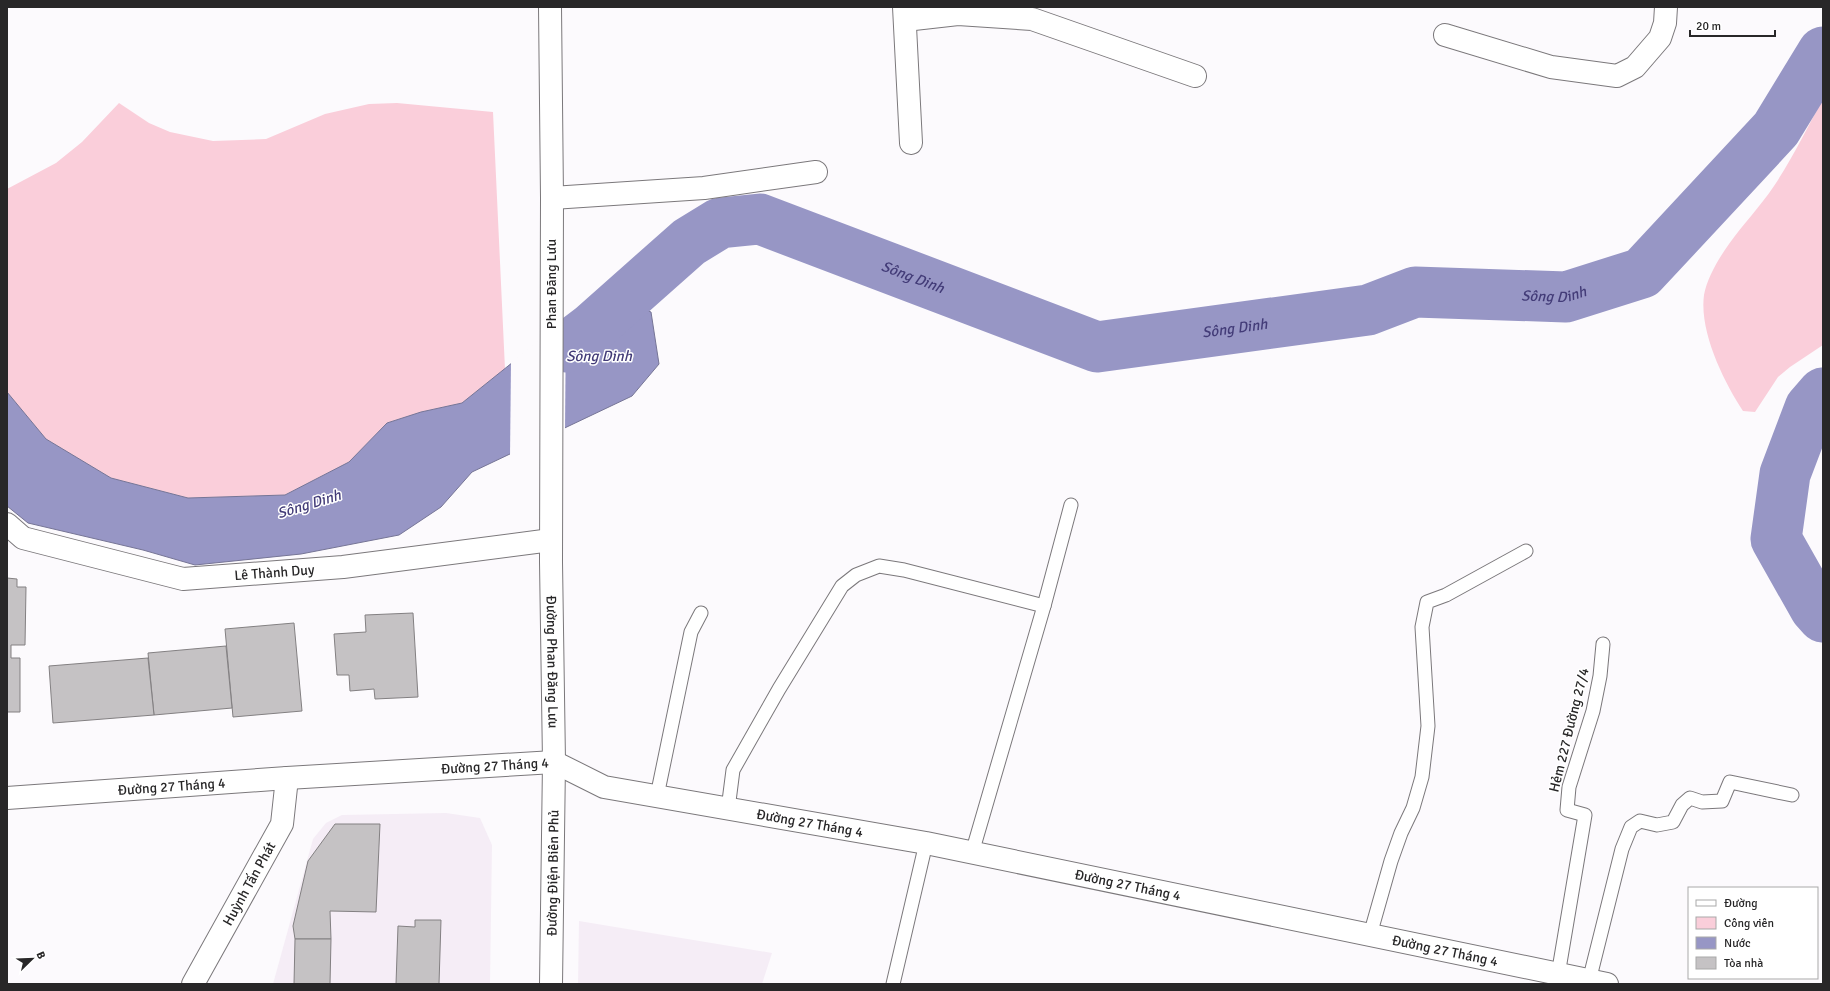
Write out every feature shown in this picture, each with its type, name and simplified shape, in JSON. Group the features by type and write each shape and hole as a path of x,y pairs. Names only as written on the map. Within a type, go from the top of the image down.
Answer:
{"street":[{"name":"Phan Đăng Lưu","path":"550,7 552,202 551,562"},
{"path":"1445,35 1551,67 1617,76 1635,67 1660,38 1665,23 1666,7"},
{"path":"911,143 905,14 958,14 1032,19 1195,76"},
{"path":"552,202 704,188 816,172"},
{"name":"Lê Thành Duy","path":"7,524 23,538 183,579 344,567 551,540"},
{"name":"Đường Phan Đăng Lưu","path":"551,562 554,762"},
{"name":"Đường 27 Tháng 4","path":"7,798 287,778 554,762 604,787 926,843 1595,983"},
{"name":"Đường Điện Biên Phủ","path":"551,984 554,762"},
{"name":"Huỳnh Tấn Phát","path":"193,984 282,824 287,778"}],"lane":[{"path":"972,853 1044,606 1071,505"},
{"path":"1370,935 1391,861 1401,833 1413,808 1422,777 1428,726 1422,627 1427,602 1446,596 1526,551"},
{"path":"728,808 733,770 779,689 842,586 856,575 879,566 904,570 1044,606"},
{"path":"657,796 692,632 701,613"},
{"name":"Hẻm 227 Đường 27/4","path":"1558,975 1585,815 1567,810 1569,787 1593,712 1600,676 1603,644"},
{"path":"1595,983 1622,849 1631,827 1640,821 1656,825 1673,822 1682,805 1690,798 1702,802 1722,801 1730,782 1792,795"},
{"path":"893,984 926,843"}],"shaded area":[{"path":"446,813 480,818 492,845 490,984 273,984 313,839 326,823 342,815"},
{"path":"579,921 772,953 762,984 578,984"}],"green space":[{"path":"1823,99 1823,345 1778,377 1755,412 1743,411 1728,386 1714,356 1705,325 1703,309 1704,295 1714,268 1734,237 1769,194 1781,176"},
{"path":"119,103 149,123 170,132 213,141 266,139 325,114 369,104 397,103 493,112 505,369 462,403 421,412 387,423 349,462 285,495 188,498 111,478 46,439 7,392 7,189 56,163 82,142"}],"water":[{"name":"Sông Dinh","path":"599,293 651,312 659,364 632,396 472,472 441,507 399,535 301,554 195,565 143,550 28,523 7,506 7,392 46,439 111,478 188,498 285,495 349,462 387,423 421,412 462,403"}],"pier":[{"path":"566,318 565,430 510,456 511,362"}],"building":[{"path":"7,578 17,579 17,587 26,587 25,645 11,645 11,658 20,658 20,712 7,712"},
{"path":"413,613 418,697 375,699 374,689 350,691 349,675 337,675 334,634 366,632 365,615"},
{"path":"294,623 302,711 233,717 225,629"},
{"path":"226,646 232,708 154,715 148,653"},
{"path":"148,658 154,715 53,723 49,666"},
{"path":"335,824 380,824 376,912 330,911 331,939 295,939 293,926 308,861"},
{"path":"415,920 441,920 439,984 396,984 398,926 415,927"},
{"path":"295,939 331,939 330,984 294,984"}],"waterway":[{"name":"Sông Dinh","path":"567,347 592,328 689,242 720,223 760,219 1097,347 1368,310 1415,292 1566,297 1642,273 1776,129 1823,52"},
{"name":"Sông Dinh","path":"1823,393 1810,408 1785,474 1776,539 1815,608 1823,617"}]}
